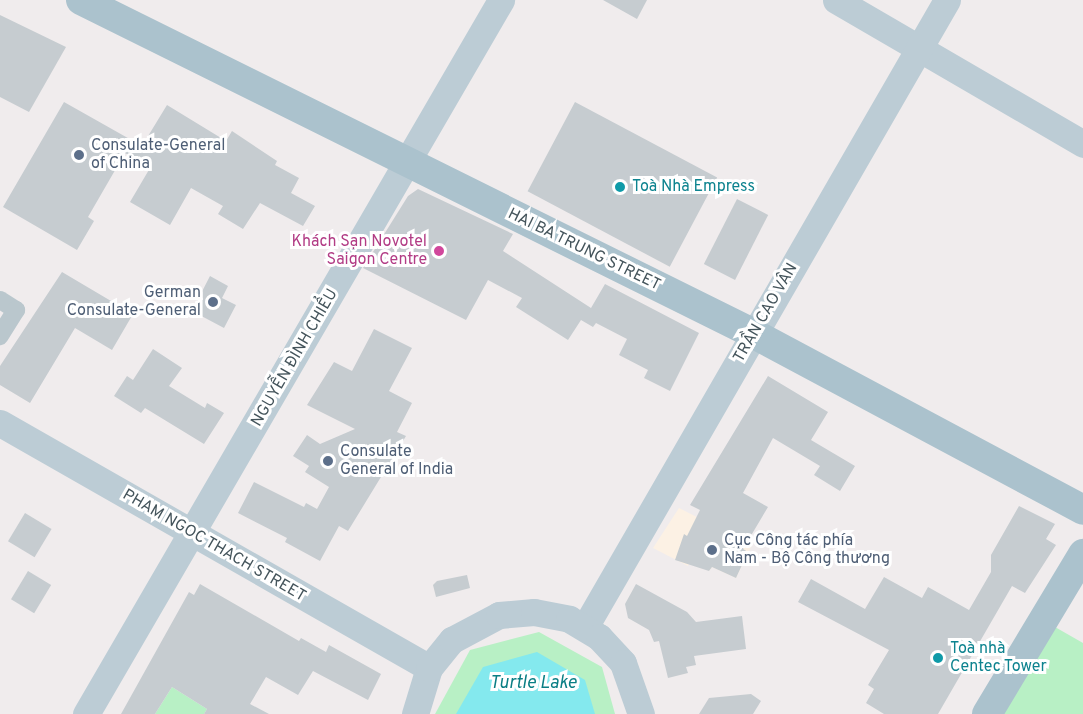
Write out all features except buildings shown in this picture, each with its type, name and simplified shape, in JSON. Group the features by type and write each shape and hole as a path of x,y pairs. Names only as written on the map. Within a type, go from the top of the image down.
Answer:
{"main road":[{"name":"HAI BA TRUNG STREET","path":"81,0 754,334 1083,510"},
{"name":"NGUYỄN ĐÌNH CHIỂU","path":"86,714 409,164 501,0"},
{"path":"836,0 1083,144"},
{"name":"TRẦN CAO VÂN","path":"585,627 947,0"},
{"name":"PHAM NGOC THACH STREET","path":"0,423 429,668"},
{"path":"987,714 1083,554"},
{"path":"415,714 429,668 466,629 498,615 543,613 585,627 623,663 640,714"}],"street":[{"path":"0,336 8,305"}],"shaded area":[{"name":"Cục Công tác phía Nam - Bộ Công thương","path":"679,508 752,545 736,578 712,567 709,571 690,562 688,566 653,548"}],"green space":[{"path":"1041,619 1083,643 1083,714 987,714"},
{"path":"539,632 602,667 615,714 435,714 470,650"},
{"path":"172,687 207,709 204,714 155,714"}],"water":[{"name":"Turtle Lake","path":"537,652 585,680 595,714 456,714 483,667"}],"place":[{"name":"Consulate-General of China","path":"79,155"},
{"name":"Toà Nhà Empress","path":"620,187"},
{"name":"Khách Sạn Novotel Saigon Centre","path":"439,251"},
{"name":"German Consulate-General","path":"213,302"},
{"name":"Consulate General of India","path":"328,461"},
{"name":"Cục Công tác phía Nam - Bộ Công thương","path":"712,550"},
{"name":"Toà nhà Centec Tower","path":"938,658"}]}
